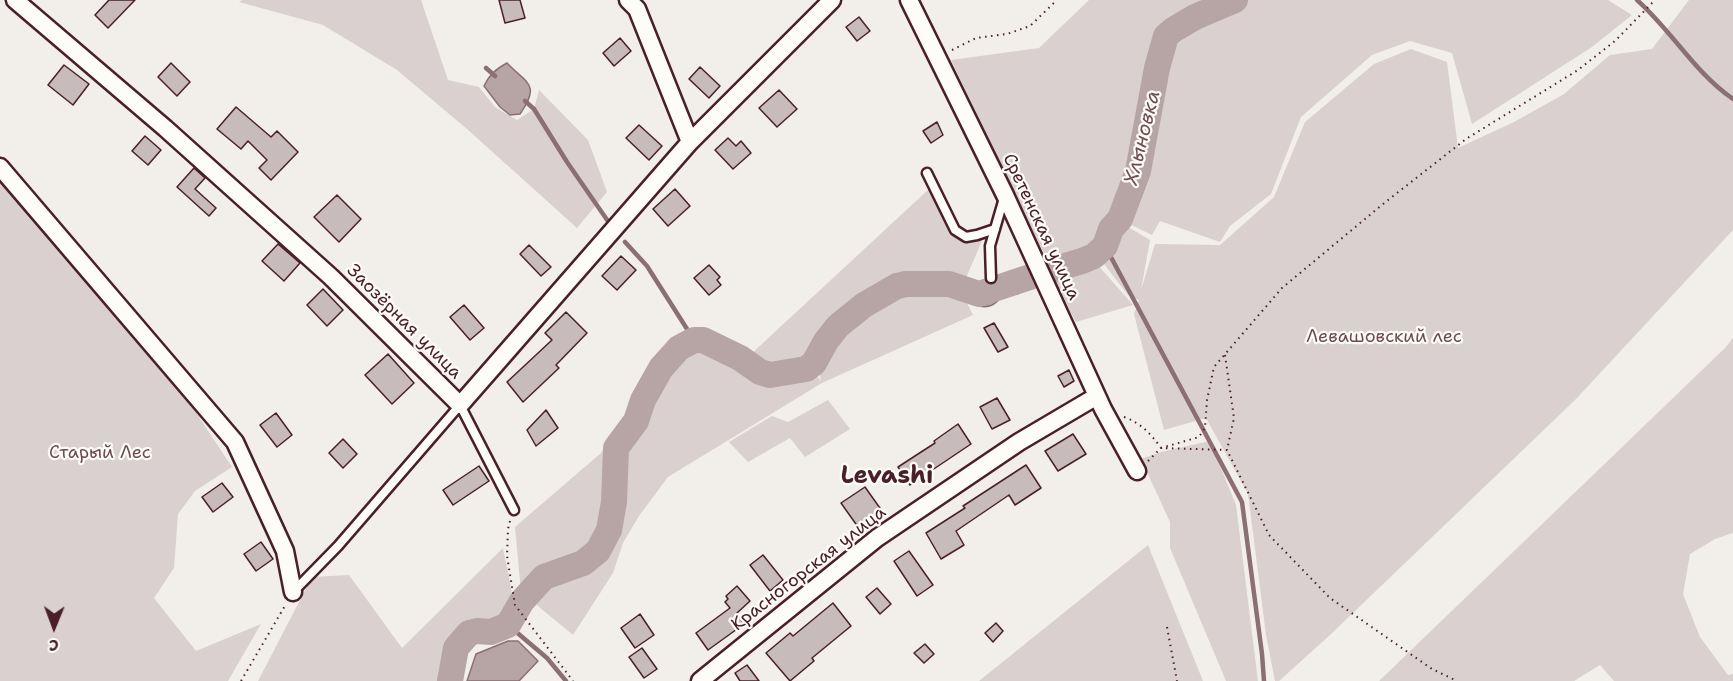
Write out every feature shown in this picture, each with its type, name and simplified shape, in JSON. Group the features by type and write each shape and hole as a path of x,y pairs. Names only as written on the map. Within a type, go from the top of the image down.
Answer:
{"street":[{"name":"Заозёрная улица","path":"15,0 165,128 322,269 460,405 690,142 832,0"},
{"path":"628,0 637,9 690,142"},
{"name":"Сретенская улица","path":"909,0 1005,195 1100,402 1137,471"},
{"path":"0,167 235,442 285,551 293,592"},
{"name":"Красногорская улица","path":"700,681 877,538 1019,441 1100,402"}],"lane":[{"path":"927,173 955,230 966,237 995,229"},
{"path":"991,278 990,246 1005,195"},
{"path":"293,592 338,546 460,405 514,510"}],"path":[{"path":"938,57 976,38 1007,34 1030,26 1057,0"},
{"path":"1137,471 1161,448 1199,437 1205,428 1207,400 1214,367 1282,288 1383,204 1466,140 1578,70 1615,41 1655,0"},
{"path":"1225,353 1234,418 1227,450 1269,535 1330,598 1432,669 1456,681"},
{"path":"1100,402 1136,421 1150,433 1161,448"},
{"path":"1161,448 1227,450"},
{"path":"514,510 508,529 507,556 514,605 573,681"},
{"path":"241,681 293,592"},
{"path":"1167,627 1177,681"}],"green space":[{"path":"242,0 421,0 448,80 479,87 495,107 517,120 534,109 539,90 588,140 607,192 577,228 467,129 397,70 323,25 239,2"},
{"path":"1089,0 1216,0 1179,18 1161,31 1147,104 1123,200 1087,249 1047,260 951,60 1039,48"},
{"path":"1244,0 1608,0 1632,15 1592,47 1472,124 1452,53 1410,41 1372,55 1301,117 1271,194 1230,226 1220,242 1160,221 1152,235 1125,222 1154,146 1151,131 1161,102 1159,82 1172,40 1193,24"},
{"name":"Левашовский лес","path":"1689,0 1733,0 1733,230 1576,399 1330,635 1279,681 1275,681 1266,635 1248,494 1206,418 1164,430 1134,314 1139,300 1128,295 1104,264 1105,246 1123,224 1150,240 1141,290 1155,244 1220,245 1274,197 1305,122 1374,64 1411,49 1447,62 1458,148 1514,122 1564,94 1610,55 1652,49"},
{"name":"Старый Лес","path":"0,179 187,399 232,467 195,491 178,514 174,568 154,598 196,651 261,624 228,681 0,681"},
{"path":"929,189 950,230 963,243 984,236 966,278 895,282 833,322 809,360 762,365 750,355"},
{"path":"1097,264 1133,305 1076,322 1049,273"},
{"path":"914,286 961,291 973,315 822,383 668,477 639,516 623,543 613,573 573,635 521,592 515,527 601,453 642,394 676,358 698,345 766,384 813,371 821,381 822,363 842,328 852,318 875,303"},
{"path":"1733,338 1733,533 1715,539 1690,554 1683,594 1700,637 1728,675 1733,674 1733,681 1614,681 1600,665 1574,681 1379,681 1725,348"},
{"path":"828,400 850,429 805,457 790,438 748,462 729,442 772,416 788,422"},
{"path":"1210,441 1236,505 1258,681 1226,681 1170,548 1170,522 1141,459"},
{"path":"1148,545 1203,681 979,681"},
{"path":"503,548 512,596 510,608 492,624 451,646 443,681 258,681 312,577 349,575 402,648"}],"shaded area":[{"path":"507,63 529,85 530,96 520,114 510,115 500,107 484,86 493,73"},
{"path":"1001,284 1011,284 1018,294 1003,293 999,300 987,307 979,306 975,297 969,296 970,290 990,288"},
{"path":"508,641 518,641 538,661 519,681 467,681 476,654"}],"building":[{"path":"109,0 135,0 108,28 95,15"},
{"path":"499,0 520,0 525,18 505,23"},
{"path":"859,17 870,31 857,41 846,27"},
{"path":"620,38 631,51 614,66 603,53"},
{"path":"171,63 190,82 177,96 158,77"},
{"path":"64,65 89,84 73,105 48,85"},
{"path":"700,67 720,86 709,98 689,79"},
{"path":"779,90 797,109 777,127 759,108"},
{"path":"236,107 271,137 277,131 298,152 271,180 259,168 267,160 248,141 241,149 217,129"},
{"path":"937,122 943,135 931,143 923,131"},
{"path":"639,125 662,146 649,160 626,138"},
{"path":"145,136 161,150 148,165 132,151"},
{"path":"728,138 736,146 741,141 751,153 733,169 715,150"},
{"path":"194,168 205,178 195,189 216,208 209,216 177,187"},
{"path":"675,189 690,206 668,226 653,209"},
{"path":"337,195 361,219 339,242 314,217"},
{"path":"278,244 300,263 284,281 262,261"},
{"path":"529,245 551,267 541,276 520,254"},
{"path":"621,256 636,270 617,290 602,276"},
{"path":"709,265 720,277 717,280 721,285 709,295 694,278"},
{"path":"323,289 343,310 327,326 307,305"},
{"path":"464,305 484,328 470,340 450,317"},
{"path":"566,312 587,333 556,365 559,368 523,402 507,382 552,340 545,333"},
{"path":"994,323 1008,347 998,352 984,328"},
{"path":"388,354 414,383 392,404 365,375"},
{"path":"1069,370 1074,381 1064,387 1058,376"},
{"path":"997,398 1010,420 992,429 980,407"},
{"path":"546,410 558,428 536,446 527,430"},
{"path":"276,413 292,435 277,447 260,425"},
{"path":"958,424 971,444 910,485 898,467 935,443 934,441"},
{"path":"1073,434 1086,454 1058,471 1045,451"},
{"path":"343,439 357,454 343,468 329,453"},
{"path":"1026,465 1041,488 1015,505 1009,495 956,531 964,545 941,559 926,533"},
{"path":"479,466 489,481 453,505 443,490"},
{"path":"222,483 233,497 213,512 202,497"},
{"path":"865,487 882,511 858,527 841,503"},
{"path":"261,542 273,559 256,571 244,554"},
{"path":"909,551 933,585 917,596 894,561"},
{"path":"763,555 783,580 770,591 750,565"},
{"path":"737,586 750,601 737,613 744,624 708,650 696,633 730,608 725,602 728,599 726,596"},
{"path":"877,588 891,604 880,614 866,597"},
{"path":"833,603 851,626 812,658 814,661 790,681 766,653 790,633 793,636"},
{"path":"640,614 654,635 635,648 621,628"},
{"path":"996,623 1003,631 993,642 985,633"},
{"path":"925,644 934,654 924,663 914,653"},
{"path":"642,648 657,669 644,678 629,657"},
{"path":"747,665 759,681 740,681 735,673"}],"waterway":[{"name":"Хлыновка","path":"1045,272 1094,256 1105,246 1111,229 1120,219 1138,171 1157,68 1166,36 1195,17 1235,0"},
{"path":"1637,0 1706,76 1733,99"},
{"path":"486,68 495,76"},
{"path":"525,101 534,109 612,227"},
{"path":"625,242 647,266 694,340"},
{"path":"1105,246 1242,502 1264,681"},
{"name":"Хлыновка","path":"450,681 456,648 469,633 491,632 508,625 522,601 544,577 583,563 598,551 609,530 614,502 616,448 636,421 643,400 661,368 679,348 694,340 703,340 740,358 760,372 770,375 806,369 814,363 826,341 838,326 864,305 897,286 949,284 979,294 1030,277"},
{"path":"508,625 547,658 566,681"}],"district":[{"name":"Levashi","path":"887,477"}]}
